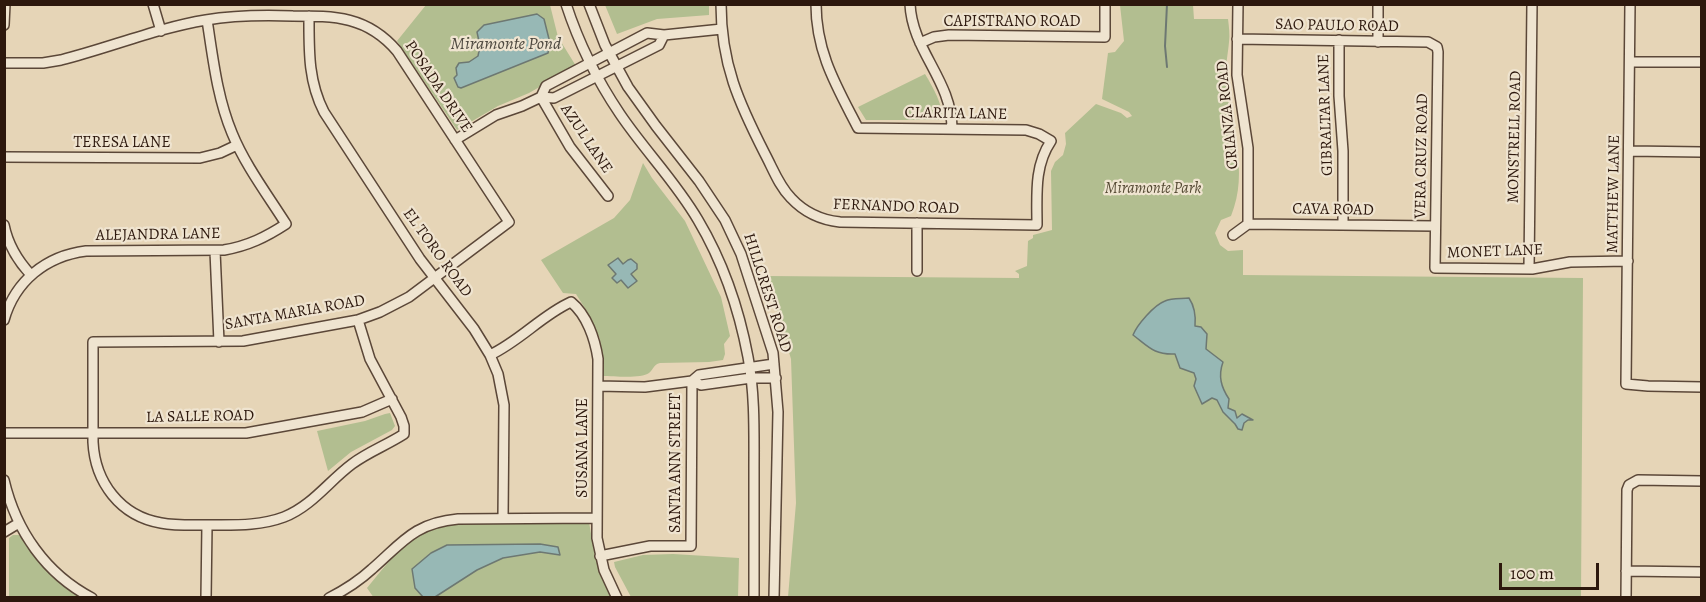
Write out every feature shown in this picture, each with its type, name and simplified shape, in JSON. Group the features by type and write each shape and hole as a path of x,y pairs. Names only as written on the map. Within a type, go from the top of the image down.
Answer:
{"street":[{"path":"4,25 5,4"},
{"path":"153,4 161,31"},
{"name":"HILLCREST ROAD","path":"566,4 576,34 596,76 625,121 681,193 707,236 734,299 751,378 754,417 754,597"},
{"name":"HILLCREST ROAD","path":"589,4 609,52 640,105 699,181 725,220 741,254 773,352 778,424 774,597"},
{"name":"FERNANDO ROAD","path":"721,4 722,29 729,70 737,96 780,184 790,198 812,214 834,221 1037,225"},
{"name":"CLARITA LANE","path":"816,4 818,35 824,58 858,128 1031,131 1051,141 1038,172 1037,225"},
{"path":"910,4 913,24 920,43 947,97 952,114 952,129"},
{"name":"CAPISTRANO ROAD","path":"920,43 934,37 949,35 1105,37 1105,4"},
{"name":"CRIANZA ROAD","path":"1238,4 1237,83 1249,159 1248,224"},
{"path":"1378,4 1378,42"},
{"name":"MONSTRELL ROAD","path":"1529,269 1532,4"},
{"name":"MATTHEW LANE","path":"1630,4 1626,384 1701,387"},
{"name":"POSADA DRIVE","path":"4,63 43,63 61,60 207,20 248,16 309,16 350,20 385,39 401,58 508,222"},
{"name":"EL TORO ROAD","path":"309,16 310,69 320,104 417,254 474,329 490,355 498,374 504,405 503,519"},
{"path":"207,20 220,95 237,145"},
{"path":"541,97 546,86 647,33 664,35 722,29"},
{"path":"455,140 490,117 541,97 554,98 659,45 664,35"},
{"name":"SAO PAULO ROAD","path":"1237,39 1428,42 1435,45"},
{"name":"GIBRALTAR LANE","path":"1339,40 1339,96 1343,148 1342,225"},
{"name":"VERA CRUZ ROAD","path":"1435,45 1438,52 1435,268"},
{"path":"1630,62 1701,62"},
{"name":"AZUL LANE","path":"541,97 570,147 608,196"},
{"name":"TERESA LANE","path":"4,157 200,158 220,153 237,145"},
{"name":"ALEJANDRA LANE","path":"4,320 15,294 31,275 43,265 71,253 233,249 266,237 286,224 237,145"},
{"path":"1629,151 1701,152"},
{"name":"SANTA MARIA ROAD","path":"93,433 93,342 219,342 255,339 358,320 401,302 508,222"},
{"path":"917,223 917,271"},
{"path":"1233,235 1248,224"},
{"name":"CAVA ROAD","path":"1248,224 1436,226"},
{"path":"4,225 12,250 31,275"},
{"path":"215,251 219,342"},
{"name":"MONET LANE","path":"1435,268 1529,269 1570,262 1628,261"},
{"name":"SUSANA LANE","path":"490,355 510,345 550,314 571,302 585,319 595,343 598,359 597,538 606,576 617,597"},
{"path":"93,433 94,458 99,474 111,495 143,519 159,523 250,525 284,517 314,499 359,459 404,434 404,426 392,399 370,359 358,320"},
{"path":"692,381 699,375 774,364"},
{"path":"598,386 645,387 692,381 701,385 751,378 776,378"},
{"name":"SANTA ANN STREET","path":"600,556 643,547 691,546 692,381"},
{"name":"LA SALLE ROAD","path":"4,433 219,434 259,431 362,412 392,399"},
{"path":"4,480 10,503 19,523 37,552 69,583 92,597"},
{"path":"1626,597 1628,489 1630,484 1638,480 1701,481"},
{"path":"329,597 363,577 404,539 440,521 597,518"},
{"path":"4,532 19,523"},
{"path":"206,597 207,525"},
{"path":"1626,572 1701,572"}],"green space":[{"path":"426,5 550,5 558,37 576,66 457,130 397,41"},
{"path":"605,5 709,5 709,15 657,19 617,34"},
{"name":"Miramonte Park","path":"1120,5 1193,5 1194,19 1228,19 1226,79 1237,148 1239,182 1231,216 1221,220 1215,233 1220,245 1228,251 1243,250 1243,275 1583,278 1581,597 788,597 796,503 791,359 767,276 1019,278 1019,274 1015,271 1027,266 1028,241 1033,238 1033,235 1052,230 1051,171 1055,162 1063,155 1066,144 1065,133 1096,104 1121,113 1127,118 1132,116 1129,112 1102,99 1108,53 1115,52 1124,41"},
{"path":"925,74 939,102 943,120 866,120 858,107"},
{"path":"643,163 685,221 721,297 730,336 724,344 723,360 660,363 645,375 603,376 600,339 586,310 576,294 563,293 541,260 614,218 630,200"},
{"path":"390,413 395,426 392,430 351,452 328,471 317,431"},
{"path":"589,522 595,557 613,597 374,598 367,588 389,561 409,542 437,528 474,523"},
{"path":"19,535 46,569 79,597 9,597 9,538"},
{"path":"673,554 739,558 738,597 631,597 614,562 643,555"}],"water":[{"name":"Miramonte Pond","path":"537,14 544,19 550,43 548,53 461,88 458,87 454,78 457,75 456,68 459,63 469,62 478,56 480,46 477,32 484,25"},
{"path":"618,258 623,264 631,259 637,264 637,269 631,274 637,281 628,288 621,280 617,283 612,278 616,274 608,265"},
{"path":"1189,298 1195,311 1195,326 1201,327 1207,334 1206,349 1223,362 1221,377 1222,386 1229,399 1228,408 1235,411 1237,418 1242,414 1253,420 1244,423 1242,430 1238,429 1223,412 1217,400 1212,398 1202,404 1194,386 1196,379 1194,373 1180,368 1175,354 1157,352 1133,335 1146,316 1161,303 1171,299"},
{"path":"540,544 558,547 560,555 540,552 503,558 477,570 435,597 423,597 415,588 412,569 431,553 447,545"}],"waterway":[{"path":"1167,4 1165,46 1167,67"}]}
